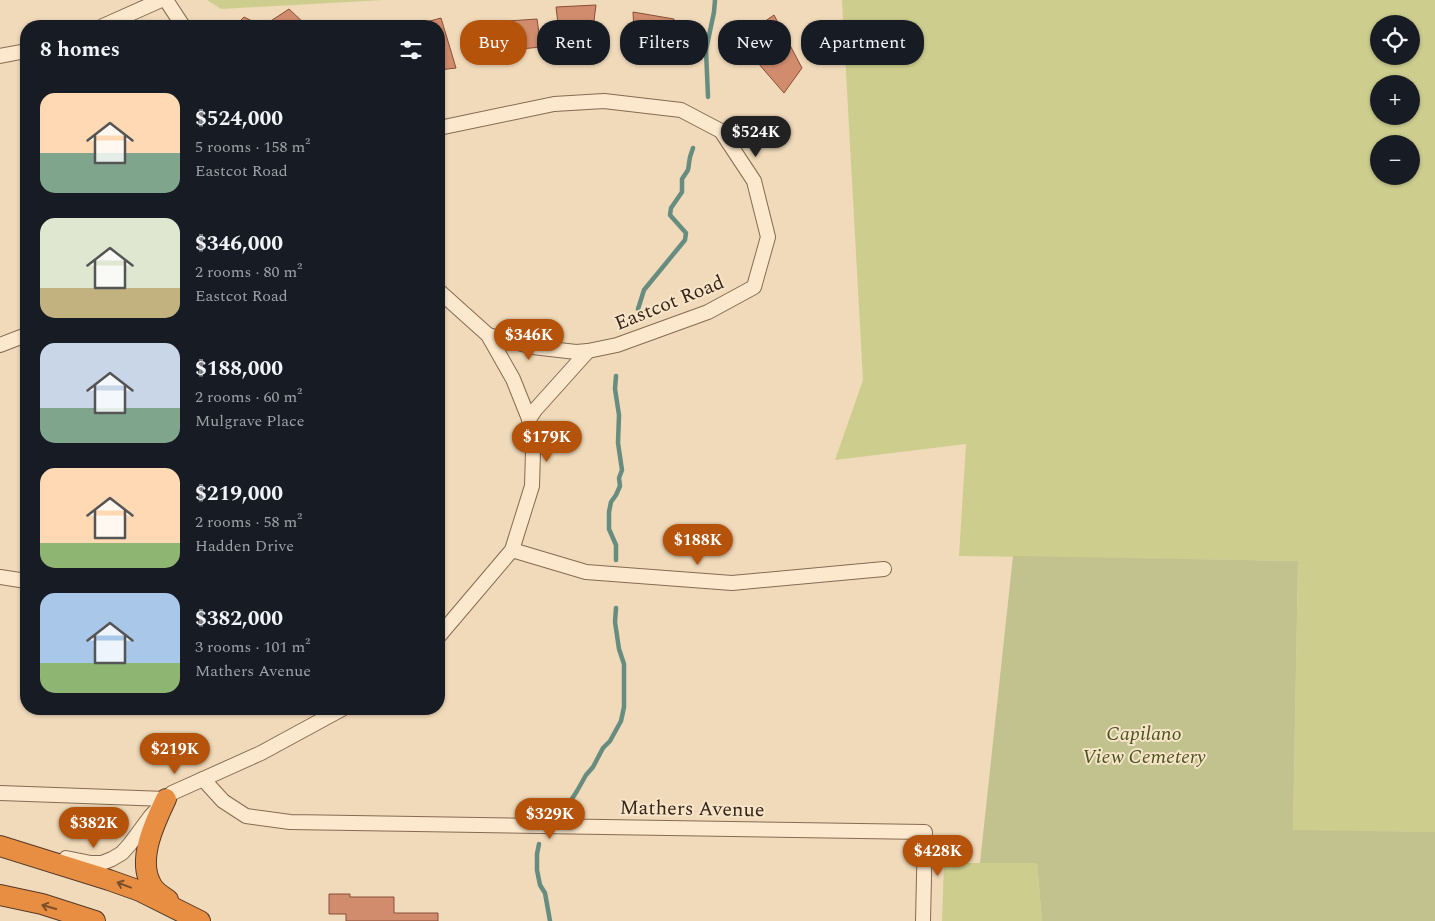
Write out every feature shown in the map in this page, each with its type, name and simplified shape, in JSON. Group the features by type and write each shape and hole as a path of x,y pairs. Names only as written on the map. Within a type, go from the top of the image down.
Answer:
{"highway":[{"path":"166,799 150,837 146,864 147,874 151,885 157,892 201,921"},
{"path":"3,846 76,868 140,891 201,921"},
{"path":"0,894 42,904 95,921"}],"street":[{"path":"116,20 161,0"},
{"path":"166,0 179,20"},
{"path":"0,56 20,52"},
{"name":"Eastcot Road","path":"445,127 554,104 604,101 681,110 721,131 754,182 768,237 754,287 708,312 616,345 576,352 533,347 488,334"},
{"path":"445,296 488,334 513,379 529,419 533,452 532,486 512,550 445,629"},
{"path":"0,345 20,338"},
{"path":"529,419 588,351"},
{"path":"512,550 586,572 732,583 884,569"},
{"path":"0,577 20,580"},
{"path":"3,846 91,863 102,863 122,853 166,799 180,788 262,753 331,715"},
{"name":"Mathers Avenue","path":"203,779 223,801 246,816 290,822 925,832 923,921"},
{"path":"0,793 166,799"}],"green space":[{"path":"207,0 383,0 221,9"},
{"path":"842,0 1435,0 1435,832 1293,831 1298,561 959,556 966,444 835,460 863,380 846,65 924,65 924,20 843,20"},
{"name":"Capilano View Cemetery","path":"1013,556 1298,561 1293,830 1435,832 1435,921 1042,921 1037,863 980,863"},
{"path":"944,863 1037,863 1042,921 942,921"}],"building":[{"path":"596,5 594,20 558,20 556,7"},
{"path":"289,9 301,20 272,20"},
{"path":"633,12 674,19 674,20 633,20"},
{"path":"774,15 777,20 767,20"},
{"path":"537,19 537,47 527,48 527,20 522,20"},
{"path":"445,31 456,68 445,69"},
{"path":"791,47 802,68 784,93 760,65 791,65"},
{"path":"329,894 350,894 350,897 394,897 394,913 438,913 438,921 346,921 346,914 329,914"}],"waterway":[{"path":"708,97 706,50 715,0"},
{"path":"638,309 644,290 685,240 686,233 670,215 671,208 682,192 682,179 688,170 693,148"},
{"path":"616,376 615,389 619,415 618,443 622,470 619,478 620,486 611,502 609,512 609,529 616,545 616,560"},
{"path":"568,805 621,721 624,707 624,664 619,649 615,622 616,608"},
{"path":"539,844 537,870 540,885 545,893 550,921"}]}
